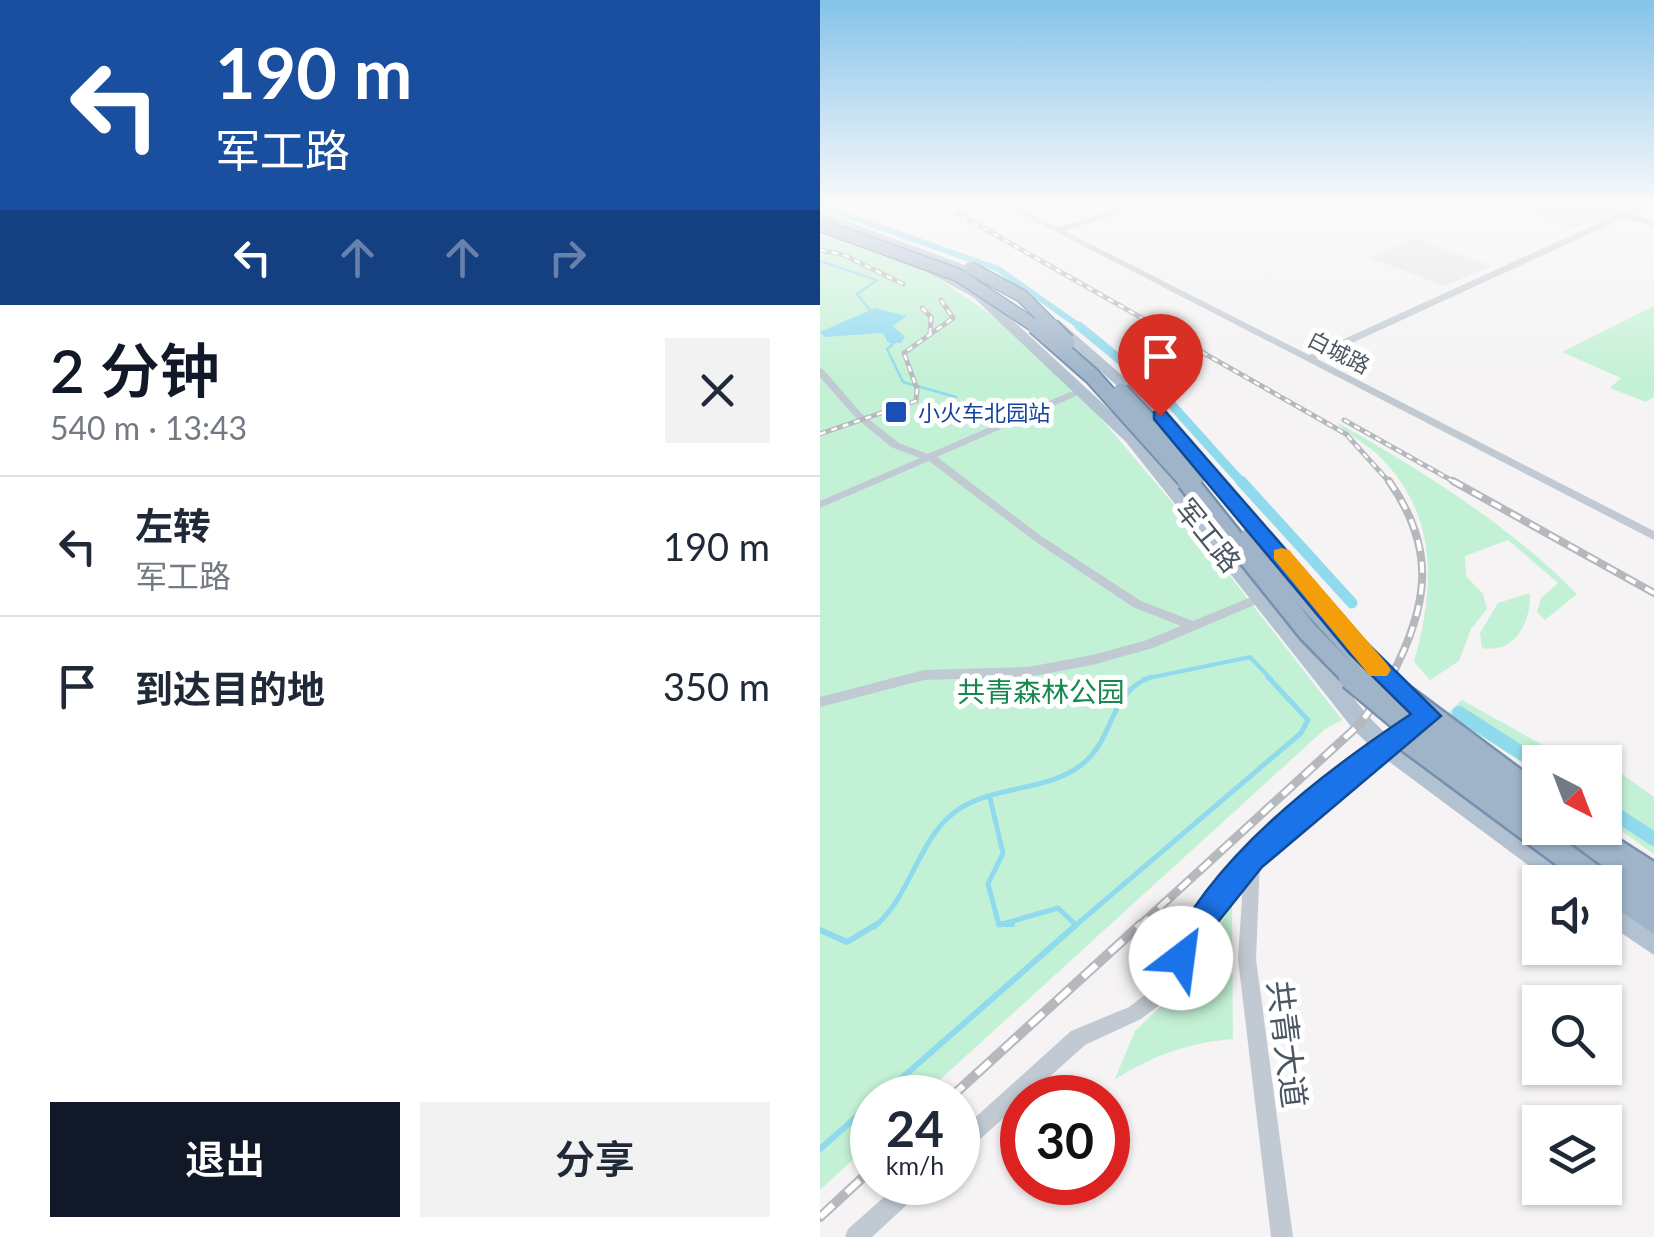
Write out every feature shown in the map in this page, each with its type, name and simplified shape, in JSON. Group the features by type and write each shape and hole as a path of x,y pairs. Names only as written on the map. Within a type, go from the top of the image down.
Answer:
{"highway":[{"path":"922,262 958,275 994,296 1086,372 1196,491 1367,702 1426,756 1576,865"},
{"path":"933,262 970,274 1014,299 1067,342 1144,412 1374,676 1421,716 1522,785"},
{"path":"946,262 997,281 1022,296 1067,342"},
{"path":"1338,665 1404,722 1522,804"},
{"path":"1580,845 1654,896"},
{"path":"1612,845 1654,873"},
{"path":"1622,899 1654,922"}],"main road":[{"name":"军工路","path":"913,262 976,294 1132,439 1384,746 1547,865"},
{"name":"军工路","path":"947,262 982,275 1024,300 1160,416 1358,648 1428,716 1522,784"},
{"path":"1622,920 1654,942"}],"street":[{"name":"白城路","path":"1119,262 1654,536"},
{"path":"1308,359 1521,262"},
{"path":"820,370 858,415 895,445 929,457 1037,538 1137,604 1194,626"},
{"path":"820,505 1073,394"},
{"path":"820,702 924,675 1028,672 1092,660 1194,626 1260,598"},
{"path":"980,1126 1078,1038 1135,1013 1164,991 1208,912 1252,858 1384,746 1428,716"},
{"name":"共青大道","path":"1252,858 1248,959 1282,1237"},
{"path":"856,1237 891,1205"}],"shaded area":[{"path":"1380,262 1480,262 1492,266 1444,286"}],"green space":[{"name":"共青森林公园","path":"820,262 899,262 929,272 997,319 1081,395 1182,514 1342,720 1325,729 945,1075 850,1075 850,1162 820,1190"},
{"path":"1654,306 1654,397 1646,402 1610,388 1621,378 1562,352"},
{"path":"1337,422 1493,522 1577,594 1545,620 1537,612 1541,598 1558,583 1508,540 1465,556 1466,576 1483,594 1487,609 1471,629 1459,661 1430,680 1414,662 1428,579 1427,552 1412,501 1377,454"},
{"path":"1530,593 1528,614 1519,633 1504,646 1482,648 1480,633 1498,603"},
{"path":"1462,700 1543,745 1522,745 1522,762 1447,714"},
{"path":"1622,774 1654,797 1654,854 1622,831"},
{"path":"1232,904 1233,1039 1172,1052 1117,1075 1135,1031 1194,975"}],"water":[{"path":"875,308 907,316 893,326 905,337 901,343 888,343 883,333 825,337 820,332"}],"waterway":[{"path":"822,262 877,280 857,294 872,312"},
{"path":"977,262 998,269 1082,328"},
{"path":"1079,326 1163,395 1243,484"},
{"path":"894,343 887,349 903,382 956,397"},
{"path":"1241,481 1352,603"},
{"path":"1149,678 1250,657 1271,679"},
{"path":"1076,925 1301,733 1308,720 1268,677"},
{"path":"877,924 898,899 924,850 945,821 974,801 1074,770 1096,749 1128,692 1149,678"},
{"path":"1144,679 1149,678"},
{"path":"1459,713 1522,753"},
{"path":"990,798 1003,853 988,884 999,925 1002,924"},
{"path":"1622,818 1654,839"},
{"path":"1002,924 1058,908 1076,925"},
{"path":"820,930 847,942 877,924"},
{"path":"874,927 877,924"},
{"path":"1002,924 1012,924"},
{"path":"905,1075 1076,925"},
{"path":"820,1149 850,1122"}],"railway":[{"path":"858,262 903,284"},
{"path":"1043,262 1346,434 1391,483"},
{"path":"820,434 916,401 917,389 904,353 953,318 941,300"},
{"path":"922,308 931,317 930,333"},
{"path":"1344,420 1458,484"},
{"path":"1453,481 1654,593"},
{"path":"1390,679 1413,628 1422,579 1415,531 1391,483"},
{"path":"1138,927 1361,723 1392,677"},
{"path":"975,1075 1141,924"},
{"path":"820,1217 850,1189"}],"slow traffic":[{"path":"1282,555 1379,670"}],"place":[{"name":"小火车北园站","path":"896,412"}],"route":[{"path":"1160,416 1358,648 1428,716 1384,746 1272,838 1230,882 1181,958"}]}
